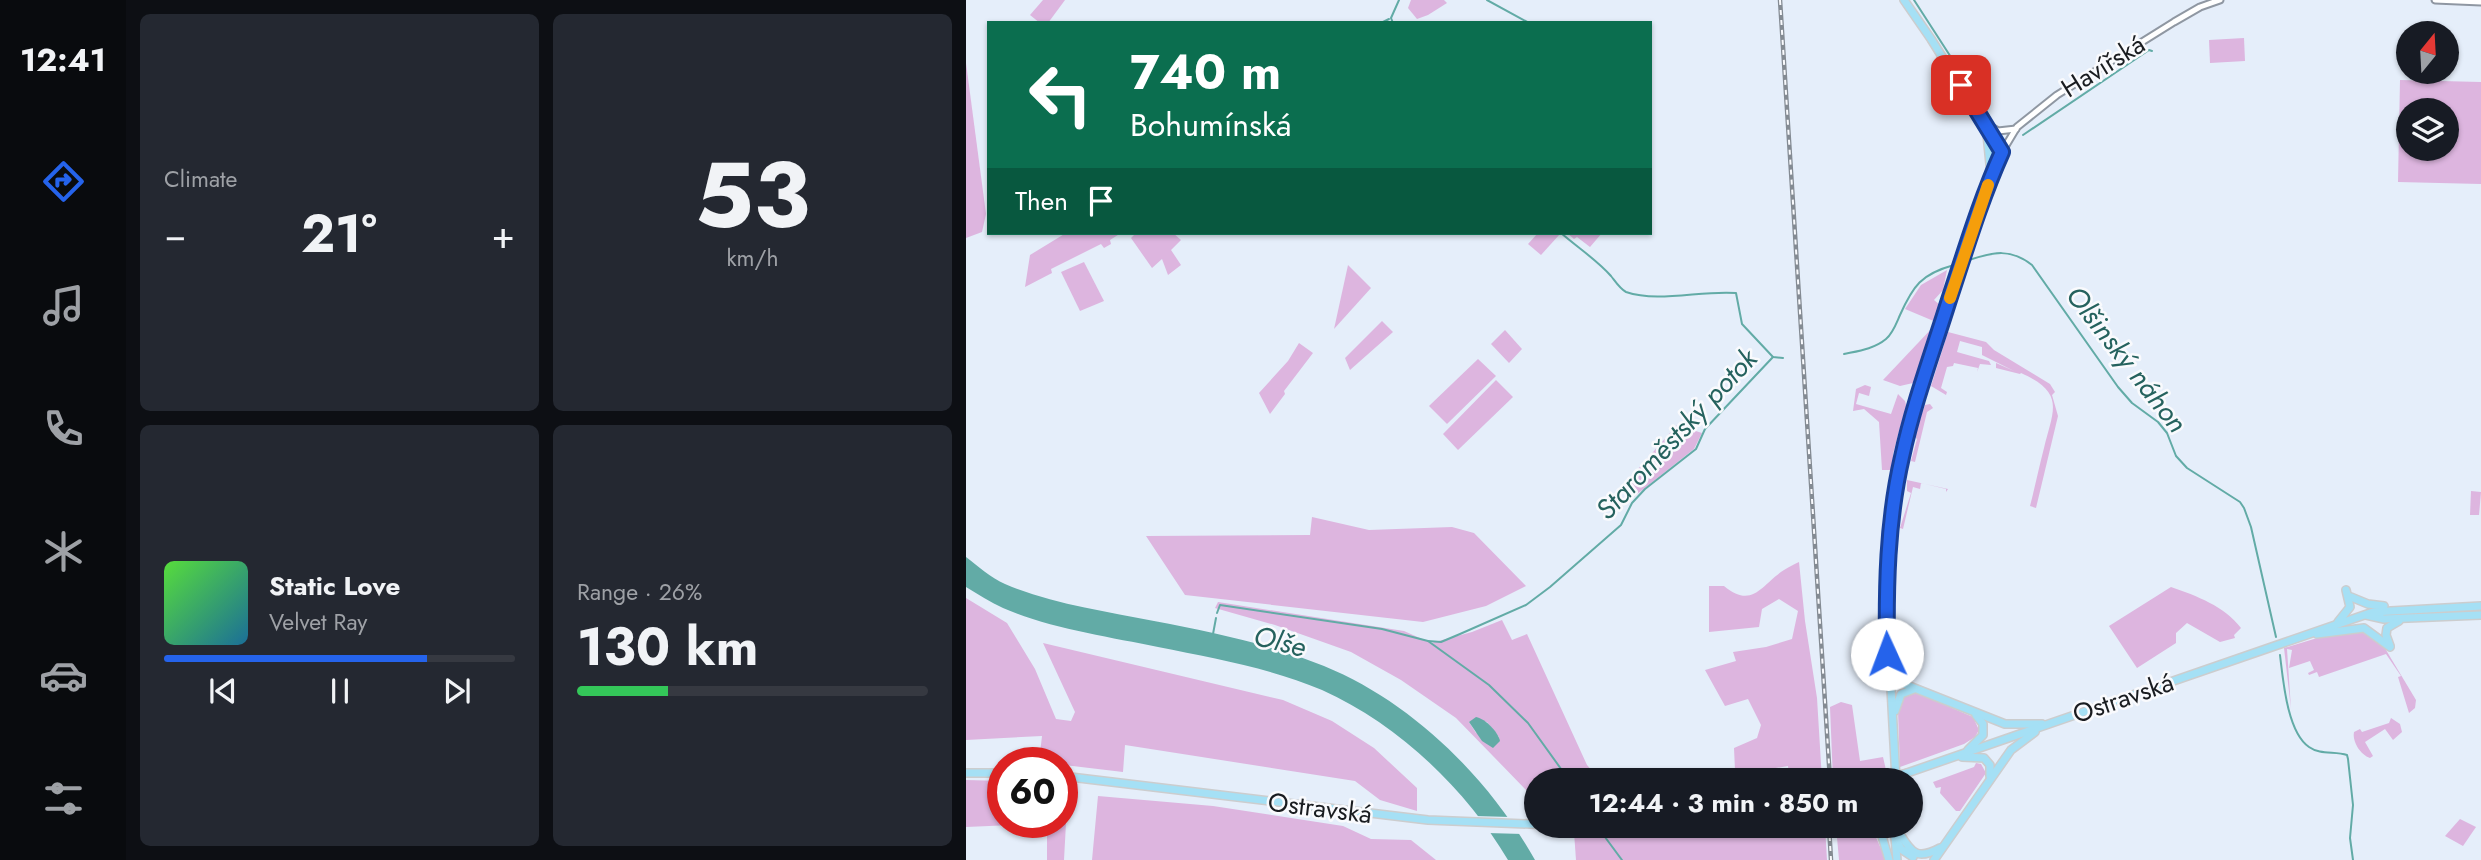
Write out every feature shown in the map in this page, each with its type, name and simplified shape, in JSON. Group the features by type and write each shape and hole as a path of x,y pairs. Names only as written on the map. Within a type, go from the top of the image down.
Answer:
{"main road":[{"path":"1894,768 1887,654 1887,570 1892,513 1902,456 1991,175 2002,152 1904,0"},
{"path":"1985,125 1991,175"},
{"path":"2335,625 2350,607 2346,590"},
{"path":"2351,597 2368,604 2405,609"},
{"path":"2366,615 2376,611 2481,606"},
{"path":"2366,615 2380,619 2481,615"},
{"name":"Ostravská","path":"1922,768 2366,615"},
{"path":"2309,634 2330,634 2351,628 2364,628 2390,647 2386,635 2389,626 2407,618"},
{"path":"1887,654 1900,677 1916,688"},
{"path":"1889,678 2008,725 2053,723"},
{"path":"1889,678 1893,768"},
{"path":"1893,729 1898,698 1907,689 1916,688"},
{"path":"1963,754 1983,734 1983,724 1973,712"},
{"path":"1934,860 2012,748 2044,726"},
{"path":"1951,758 1984,758 1991,768 1989,779"},
{"path":"966,773 987,773"},
{"name":"Ostravská","path":"1078,778 1452,822 1524,826"},
{"path":"1883,838 1889,860"},
{"path":"1896,860 1897,838"},
{"path":"1899,838 1902,860"},
{"path":"1902,838 1911,851 1918,855 1928,855 1941,848"},
{"path":"1901,849 1921,860"}],"street":[{"path":"2200,7 2202,0"},
{"name":"Havířská","path":"2002,152 2016,129 2057,95 2200,7 2220,0"},
{"path":"2435,0 2481,2"},
{"path":"1985,125 1998,131 2016,129"}],"shaded area":[{"path":"1043,0 1065,0 1049,21 1038,21 1030,15"},
{"path":"1411,0 1444,0 1447,3 1417,19 1408,8"},
{"path":"2244,38 2245,61 2210,63 2209,40"},
{"path":"966,63 986,214 982,232 966,238"},
{"path":"2481,82 2481,184 2398,182 2398,161 2459,161 2459,98 2400,98 2400,84"},
{"path":"1063,235 1118,235 1104,248 1101,244 1051,269 1052,273 1025,287 1030,255"},
{"path":"1134,235 1175,235 1181,240 1171,250 1181,265 1168,275 1162,259 1152,268 1131,238"},
{"path":"1536,235 1559,235 1541,255 1528,244"},
{"path":"1569,235 1600,235 1590,247 1577,237 1574,239"},
{"path":"1084,262 1104,301 1080,311 1061,272"},
{"path":"1348,265 1371,288 1334,329"},
{"path":"1947,270 1943,290 1934,300 1941,306 1936,322 1905,309 1921,285"},
{"path":"1382,321 1393,332 1350,370 1345,358"},
{"path":"1935,325 1913,383 1900,386 1883,380"},
{"path":"1505,330 1522,349 1509,363 1491,344"},
{"path":"1948,332 1986,342 1994,350 2050,384 2055,392 2052,395 2058,416 2036,508 2030,506 2053,413 2050,396 2035,380 2021,373 1996,368 1996,363 2014,371 1982,355 1982,347 1960,341 1957,352 1989,361 1991,365 1980,364 1977,372 1978,368 1954,363 1953,366 1947,367 1941,388 1947,392 1946,395 1931,386"},
{"path":"1299,343 1313,353 1270,414 1259,393 1288,361"},
{"path":"1478,359 1496,376 1447,424 1429,406"},
{"path":"1496,380 1513,397 1458,450 1443,434"},
{"path":"1865,385 1871,387 1869,396 1859,393 1856,404 1891,414 1898,394 1905,401 1907,409 1893,454 1893,470 1882,470 1879,422 1864,409 1853,411 1856,389"},
{"path":"1930,404 1933,408 1927,412 1915,462 1911,461 1917,439 1914,436 1925,405"},
{"path":"1677,425 1702,433 1694,449 1631,499 1623,486"},
{"path":"1907,480 1921,483 1920,489 1913,487 1903,529 1900,528 1911,493 1907,491"},
{"path":"2471,491 2481,492 2479,515 2470,515"},
{"path":"1312,517 1369,530 1452,527 1474,533 1526,586 1486,606 1423,622 1185,595 1146,536 1310,535"},
{"path":"966,557 1000,581 1041,597 1262,645 1304,658 1356,681 1417,721 1445,745 1495,800 1535,860 1508,860 1472,808 1428,761 1377,721 1350,704 1302,682 1262,670 1079,631 1021,615 998,606 966,587"},
{"path":"1799,562 1817,698 1821,768 1735,768 1734,748 1757,738 1761,725 1748,699 1725,706 1705,670 1736,661 1733,652 1766,647 1792,639 1798,611 1779,599 1762,609 1759,627 1709,632 1709,586 1724,586 1734,593 1750,595"},
{"path":"2171,587 2218,608 2241,628 2234,635 2235,638 2220,642 2187,623 2176,633 2176,643 2137,668 2109,626"},
{"path":"966,598 1007,623 1035,669 1056,719 1071,721 1075,712 1043,643 1283,700 1332,721 1374,748 1417,788 1417,811 1380,800 1355,781 1125,745 1123,772 1078,767 1078,747 1041,747 1042,736 966,740"},
{"path":"1218,602 1404,631 1431,643 1472,632 1502,620 1512,640 1527,634 1590,768 1524,768 1524,788 1456,718 1401,680 1351,652 1275,625 1215,608","holes":["1469,722 1487,722 1499,737 1476,733"]},
{"path":"2358,628 2383,645 2416,700 2415,708 2409,713 2398,677 2401,676 2386,654 2319,677 2317,672 2309,675 2308,673 2314,670 2310,661 2289,668 2292,650 2287,649 2291,709 2284,648"},
{"path":"1915,692 1973,717 1979,730 1975,737 1964,744 1900,767 1898,711 1902,697"},
{"path":"1841,702 1852,705 1860,761 1883,757 1886,768 1833,768 1830,707"},
{"path":"1476,717 1487,723 1497,734 1500,741 1493,748 1482,741 1469,722"},
{"path":"2391,718 2400,724 2402,732 2393,740 2385,729 2365,742 2373,756 2370,758 2360,751 2354,732 2389,723"},
{"path":"1976,763 1981,764 1986,773 1960,811 1956,811 1940,793 1941,787 1936,788 1933,782 1974,767"},
{"path":"966,780 987,781 987,826 966,827"},
{"path":"1098,796 1213,806 1343,826 1371,839 1411,840 1436,860 1092,860"},
{"path":"2460,819 2476,827 2463,846 2445,836"},
{"path":"1047,838 1065,838 1064,860 1047,860"},
{"path":"1574,838 1826,838 1827,860 1576,860"},
{"path":"1837,838 1876,838 1886,860 1839,860"}],"pier":[{"path":"1474,816 1511,817 1523,834 1487,833"}],"waterway":[{"name":"Staroměstský potok","path":"1392,21 1399,0"},
{"path":"1487,0 1525,21"},
{"path":"1914,0 1989,116"},
{"path":"1385,21 1389,19"},
{"path":"2023,135 2149,50 2152,51"},
{"name":"Staroměstský potok","path":"1563,235 1600,265 1626,292 1652,296 1736,293 1742,324 1773,357 1783,358"},
{"name":"Olšinský náhon","path":"1969,260 2002,253 2016,256 2032,265 2118,387 2167,433 2176,456 2187,468 2240,502 2251,527 2276,637"},
{"name":"Olšinský náhon","path":"1844,354 1860,351 1886,339 1919,282 1954,265"},
{"name":"Staroměstský potok","path":"1428,641 1441,642 1526,605 1550,587 1621,525 1632,503 1645,489 1696,449 1705,429 1773,357"},
{"name":"Olše","path":"1217,613 1220,605 1382,629 1428,641 1489,685 1528,723 1560,768"},
{"path":"1213,634 1216,618"},
{"name":"Olšinský náhon","path":"2280,655 2287,704 2302,740 2318,751 2347,755 2353,805 2350,838 2353,860"},
{"path":"1606,838 1622,860"}],"railway":[{"path":"1780,0 1829,768"},
{"path":"1830,838 1831,860"}],"slow traffic":[{"path":"1950,298 1988,185"}],"route":[{"path":"1887,654 1887,570 1892,513 1902,456 1977,215 2002,152 1961,85"}]}
